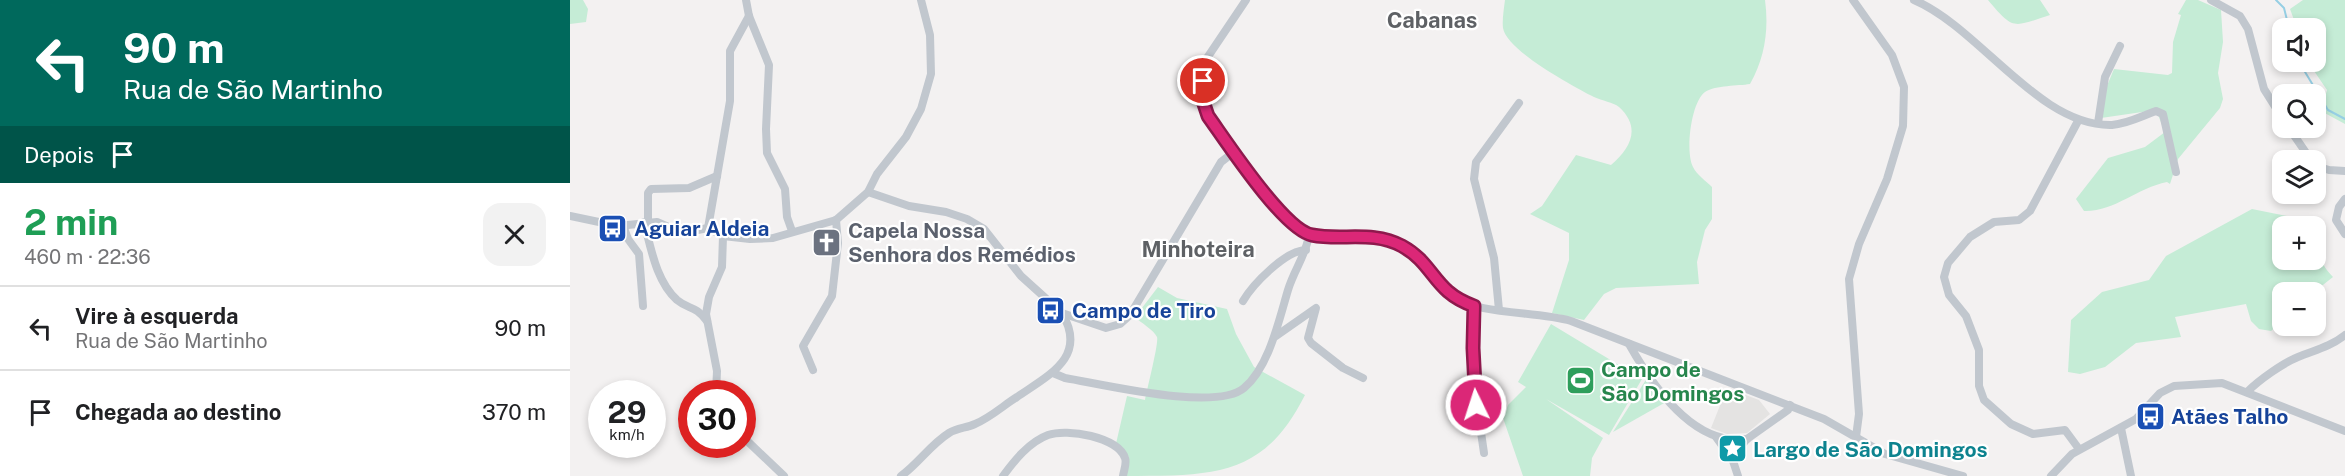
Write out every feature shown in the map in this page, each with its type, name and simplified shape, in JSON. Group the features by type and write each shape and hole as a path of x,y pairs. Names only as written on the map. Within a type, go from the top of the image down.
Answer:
{"street":[{"path":"756,0 746,3 769,65 767,153 785,189 792,231"},
{"path":"572,217 623,225 657,222 682,233 708,228 723,236 768,238 836,220 868,192 877,174 906,137 921,109 931,74 930,35 921,0"},
{"path":"1246,0 1206,61 1202,98 1208,116 1289,223 1310,235 1369,236 1395,243 1415,255 1451,296 1474,306 1540,314 1571,321 1837,424 1885,454 1963,476"},
{"path":"1853,0 1892,55 1904,87 1903,126 1887,179 1859,244 1849,279 1859,414 1856,437"},
{"path":"1914,0 1929,6 1993,55 2025,87 2078,121 2113,125 2156,111 2163,114 2176,172"},
{"path":"2211,0 2240,16 2248,29 2264,89 2272,102"},
{"path":"708,228 730,101 730,51 749,16"},
{"path":"2098,123 2105,77 2120,46"},
{"path":"1499,310 1494,258 1485,232 1474,179 1476,162 1519,103"},
{"path":"2078,121 2030,211 2019,220 1994,222 1970,237 1948,263 1944,277 1949,295 1966,316 1979,351 1979,386 1984,400 2012,424 2033,434 2065,430 2079,449"},
{"path":"1062,313 1106,328 1120,324 1130,315 1221,162 1234,152"},
{"path":"2326,169 2345,171"},
{"path":"708,323 698,309 678,301 658,273 646,222 648,193 651,189 689,188 717,176"},
{"path":"868,192 909,206 946,212 967,219 984,229 1022,276 1062,313 1072,334 1071,346 1065,359 1053,373 976,424 952,431 932,445 901,476"},
{"path":"2345,199 2339,207 2336,220 2345,234"},
{"path":"813,370 804,346 832,296 838,243 836,220"},
{"path":"623,225 628,239 639,254 643,306"},
{"path":"1053,373 1065,378 1199,399 1222,397 1243,389 1276,336 1289,287 1306,250 1310,235"},
{"path":"717,380 708,323 709,297 722,267 723,236"},
{"path":"1243,301 1251,287 1275,267 1300,250 1306,250"},
{"path":"1474,306 1475,391 1484,453"},
{"path":"1276,336 1316,308 1308,338 1311,343 1344,368 1363,378"},
{"path":"2247,392 2281,366 2325,348 2345,335"},
{"path":"1629,344 1639,362 1674,407 1687,419 1732,449 1738,476"},
{"path":"2051,476 2079,449 2140,416 2160,393 2174,386 2217,382 2345,431"},
{"path":"1732,449 1783,414 1790,405"},
{"path":"2121,428 2132,475"},
{"path":"1003,476 1029,447 1046,435 1072,433 1103,440 1124,455 1126,461 1123,476"},
{"path":"756,449 784,476"}],"shaded area":[{"path":"1727,388 1759,400 1770,414 1747,433 1727,434 1711,428"}],"green space":[{"path":"570,0 583,0 588,9 586,22 570,24"},
{"path":"1505,0 1765,0 1765,43 1750,84 1721,87 1705,92 1700,97 1693,116 1690,139 1691,160 1697,173 1712,187 1712,219 1705,230 1697,262 1699,284 1616,288 1604,294 1584,320 1552,313 1569,260 1569,233 1530,214 1542,206 1576,155 1611,165 1624,152 1632,130 1626,115 1619,107 1594,97 1557,76 1516,47 1503,28"},
{"path":"1988,0 2040,0 2050,15 2015,24 2003,17"},
{"path":"2186,0 2198,0 2221,10 2223,42 2218,73 2223,99 2220,108 2178,159 2170,184 2167,182 2156,185 2105,208 2084,211 2076,199 2108,158 2145,147 2165,132 2156,110 2101,118 2104,93 2114,69 2168,75 2172,73 2173,42 2181,15 2178,14"},
{"path":"2303,0 2345,0 2345,124 2326,114 2326,84 2323,84 2315,72 2326,72 2326,18 2293,18 2290,9"},
{"path":"2252,209 2287,216 2272,216 2272,270 2326,269 2333,277 2326,283 2272,282 2271,331 2259,329 2251,321 2246,304 2175,317 2181,337 2136,343 2105,367 2080,374 2068,372 2071,320 2102,292 2149,280 2166,256"},
{"path":"1158,287 1177,298 1227,309 1236,334 1254,367 1305,395 1289,422 1273,442 1254,456 1234,466 1212,472 1186,475 1125,476 1129,457 1115,448 1127,396 1145,400 1157,341 1153,332 1135,317"},
{"path":"1551,324 1642,379 1609,435 1546,399 1603,438 1592,458 1590,476 1523,476 1503,418 1508,405 1526,387 1518,382"},
{"path":"1647,378 1666,402 1613,432"}],"waterway":[{"path":"2276,0 2284,8 2286,18"},
{"path":"2305,72 2328,110 2345,119"}],"place":[{"name":"Aguiar Aldeia","path":"613,228"},
{"name":"Capela Nossa Senhora dos Remédios","path":"827,242"},
{"name":"Campo de Tiro","path":"1051,310"},
{"name":"Campo de São Domingos","path":"1580,381"},
{"name":"Atães Talho","path":"2150,416"},
{"name":"Largo de São Domingos","path":"1732,449"}],"district":[{"name":"Cabanas","path":"1432,20"},
{"name":"Minhoteira","path":"1198,249"}],"route":[{"path":"1203,81 1202,98 1208,116 1289,223 1310,235 1369,236 1395,243 1415,255 1451,296 1474,306 1473,348 1476,405"}]}
